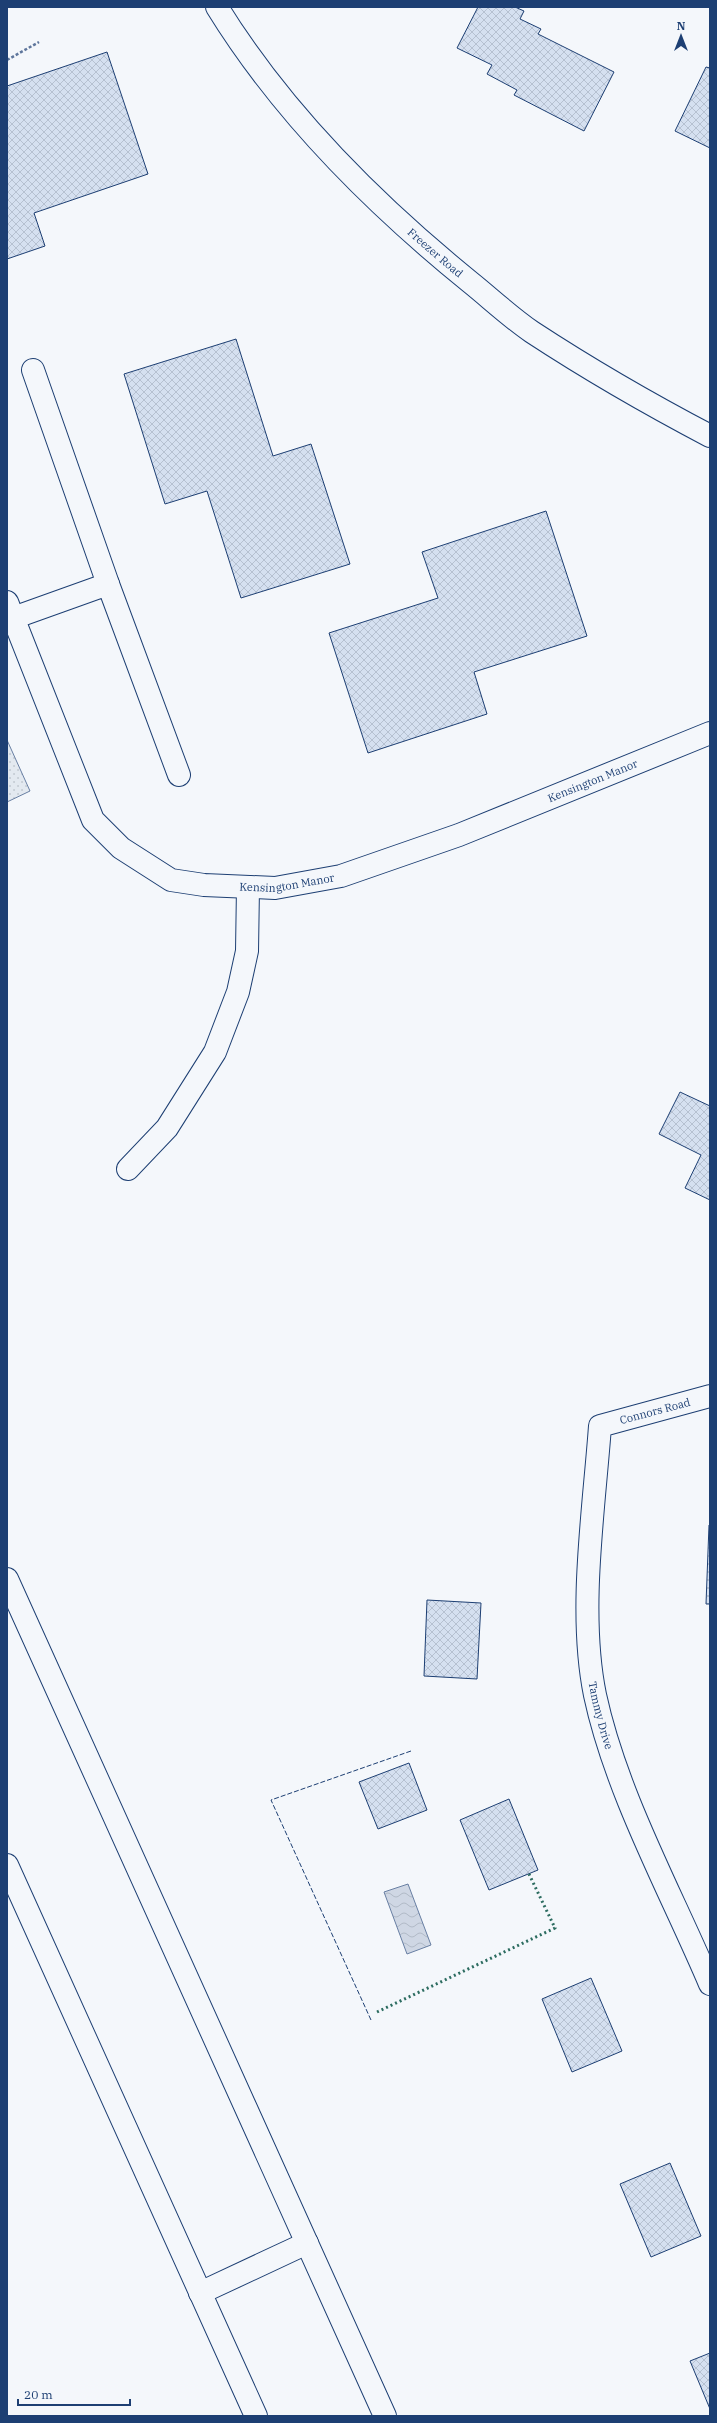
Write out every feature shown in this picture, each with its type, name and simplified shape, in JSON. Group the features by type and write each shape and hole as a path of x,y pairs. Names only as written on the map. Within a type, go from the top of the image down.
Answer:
{"main road":[{"name":"Freezer Road","path":"217,7 241,47 336,160 420,241 531,331 648,403 710,436"},
{"path":"33,370 108,584 179,775"},
{"path":"10,610 108,584"},
{"name":"Kensington Manor","path":"10,610 93,820 121,848 171,880 204,885 275,888 341,876 459,835 710,733"},
{"path":"128,1169 167,1128 215,1052 238,992 247,951 248,887"},
{"name":"Connors Road","path":"600,1426 710,1396"},
{"name":"Tammy Drive","path":"600,1426 589,1583 589,1646 595,1694 610,1751 631,1806 710,1984"},
{"path":"7,1579 385,2416"},
{"path":"7,1865 256,2416"},
{"path":"200,2293 307,2243"}],"path":[{"path":"7,60 39,42"}],"shaded area":[{"path":"7,740 30,791 7,802"}],"water":[{"path":"408,1884 431,1945 407,1954 384,1892"}],"building":[{"path":"478,7 515,7 524,11 520,19 541,29 538,34 614,72 584,131 514,95 517,90 487,74 492,65 457,48"},
{"path":"107,52 148,174 34,213 45,246 7,259 7,86"},
{"path":"706,67 710,68 710,148 675,131"},
{"path":"236,339 273,456 311,444 350,564 241,598 207,491 165,504 124,374"},
{"path":"546,511 587,636 474,672 487,714 368,753 329,633 438,598 422,552"},
{"path":"680,1092 710,1106 710,1200 685,1188 701,1155 659,1134"},
{"path":"709,1525 710,1604 706,1604"},
{"path":"427,1600 481,1603 477,1679 424,1676"},
{"path":"409,1763 427,1810 378,1829 359,1782"},
{"path":"509,1799 538,1870 489,1890 460,1820"},
{"path":"591,1978 622,2051 572,2072 542,1999"},
{"path":"670,2163 701,2236 651,2257 620,2184"},
{"path":"710,2353 710,2409 690,2361"}],"hedge":[{"path":"377,2012 555,1928 529,1874"}],"fence":[{"path":"371,2020 271,1800 411,1751"}]}
